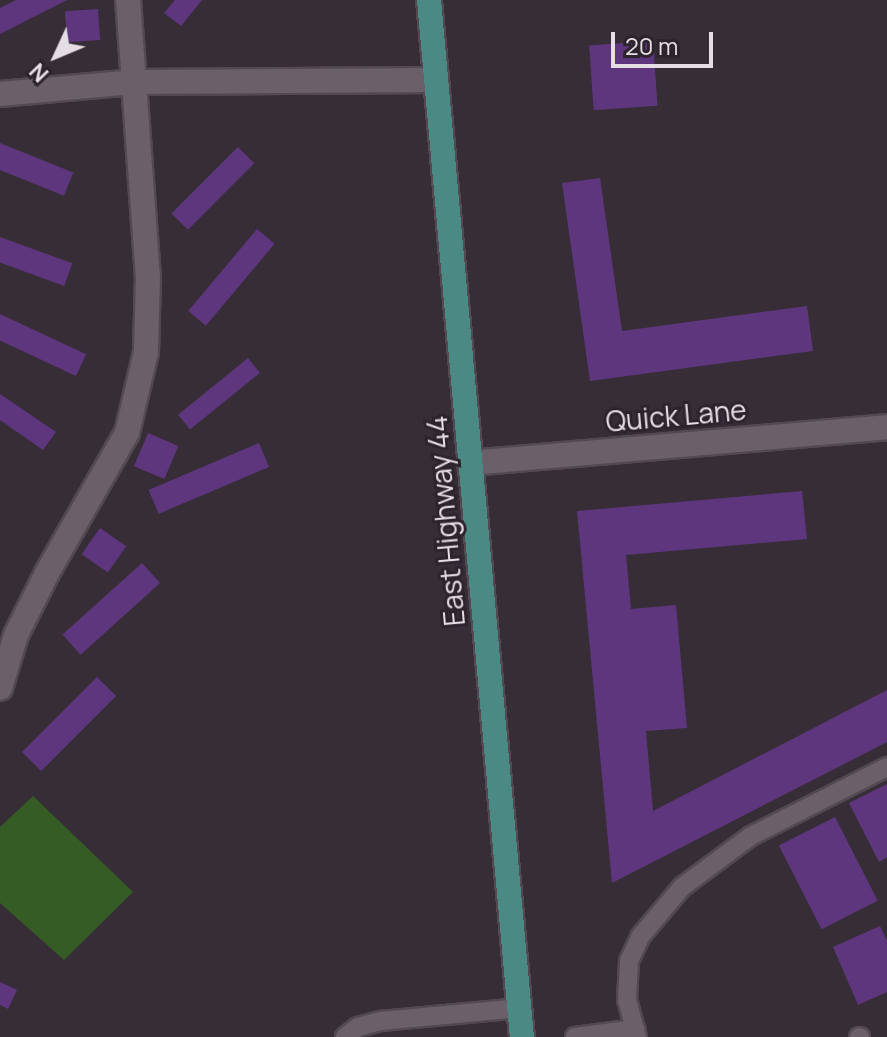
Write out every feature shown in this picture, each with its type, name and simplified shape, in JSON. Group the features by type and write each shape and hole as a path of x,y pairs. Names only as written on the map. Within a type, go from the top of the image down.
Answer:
{"main road":[{"name":"East Highway 44","path":"429,0 522,1037"}],"street":[{"path":"0,688 22,622 127,433 146,352 148,278 128,0"},
{"path":"0,94 135,82 436,80"},
{"name":"Quick Lane","path":"470,463 887,427"}],"lane":[{"path":"575,1037 636,1033 627,1000 629,961 640,937 682,887 751,836 887,767"},
{"path":"345,1037 358,1027 381,1021 520,1008"}],"green space":[{"path":"33,796 133,892 64,960 0,903 0,827"}],"building":[{"path":"16,0 67,0 0,34 0,8"},
{"path":"175,0 202,0 181,26 164,13"},
{"path":"98,9 100,40 67,42 65,11"},
{"path":"653,41 658,106 594,110 589,45"},
{"path":"0,143 73,173 64,196 0,170"},
{"path":"238,147 254,163 188,230 172,213"},
{"path":"600,178 622,331 807,306 813,351 590,381 562,183"},
{"path":"257,229 275,244 206,326 188,311"},
{"path":"0,237 72,263 64,286 0,263"},
{"path":"0,314 86,354 76,376 0,340"},
{"path":"248,358 260,373 190,429 178,415"},
{"path":"0,394 56,432 43,450 0,420"},
{"path":"148,433 178,446 164,479 134,466"},
{"path":"259,443 269,467 159,514 149,490"},
{"path":"802,491 807,539 626,555 631,609 676,605 687,728 646,731 653,811 887,690 887,742 612,883 577,511"},
{"path":"100,528 126,546 108,573 82,554"},
{"path":"142,563 160,583 81,655 62,635"},
{"path":"97,677 116,696 41,771 22,752"},
{"path":"887,784 887,857 879,862 849,803"},
{"path":"835,817 878,901 822,929 779,846"},
{"path":"880,926 887,941 887,992 858,1005 833,947"},
{"path":"0,982 17,990 8,1009 0,1005"}]}
